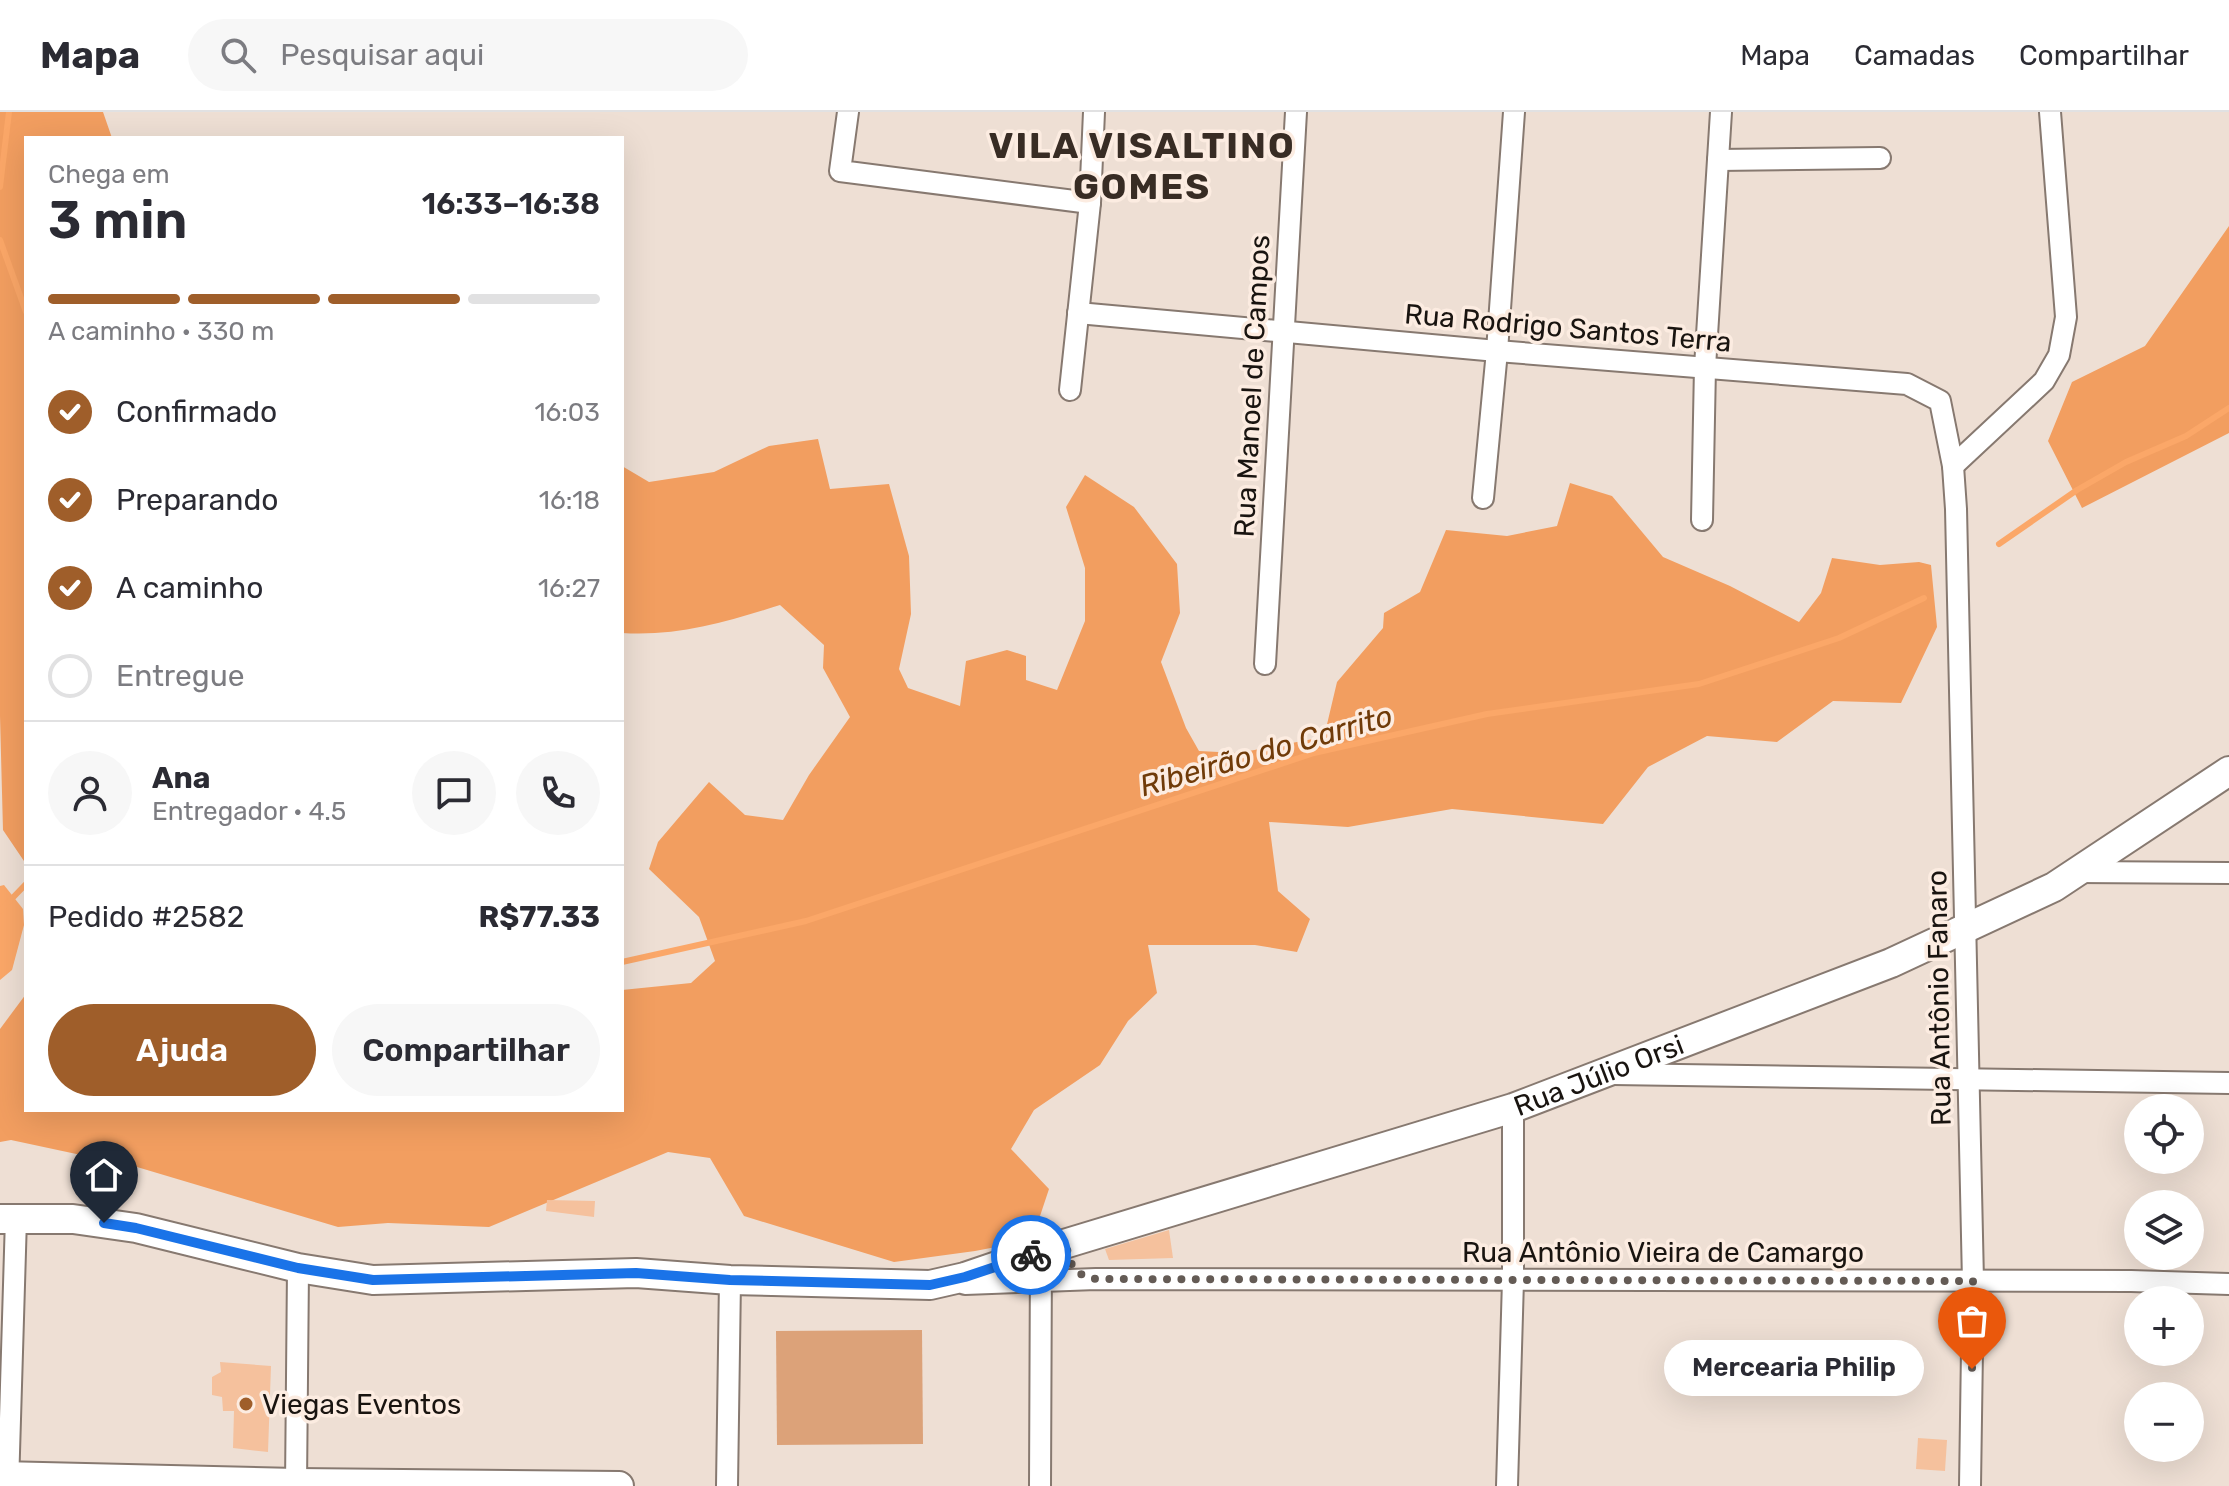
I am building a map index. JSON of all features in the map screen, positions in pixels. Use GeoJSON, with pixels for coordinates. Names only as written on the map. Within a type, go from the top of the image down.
{"type":"FeatureCollection","features":[{"type":"Feature","properties":{"kind":"main road","name":"Rua Júlio Orsi"},"geometry":{"type":"LineString","coordinates":[[8,1218],[73,1219],[136,1228],[298,1268],[373,1280],[636,1273],[730,1280],[930,1285],[965,1277],[1053,1247],[1513,1108],[1891,963],[2054,887],[2229,771]]}},
{"type":"Feature","properties":{"kind":"main road"},"geometry":{"type":"LineString","coordinates":[[5,1479],[619,1486]]}},
{"type":"Feature","properties":{"kind":"street"},"geometry":{"type":"LineString","coordinates":[[848,112],[840,171],[1090,203]]}},
{"type":"Feature","properties":{"kind":"street"},"geometry":{"type":"LineString","coordinates":[[1070,390],[1090,203],[1094,112]]}},
{"type":"Feature","properties":{"kind":"street","name":"Rua Manoel de Campos"},"geometry":{"type":"LineString","coordinates":[[1265,664],[1296,112]]}},
{"type":"Feature","properties":{"kind":"street"},"geometry":{"type":"LineString","coordinates":[[1483,498],[1514,112]]}},
{"type":"Feature","properties":{"kind":"street"},"geometry":{"type":"LineString","coordinates":[[1702,520],[1705,367],[1721,112]]}},
{"type":"Feature","properties":{"kind":"street"},"geometry":{"type":"LineString","coordinates":[[1953,466],[2044,381],[2059,355],[2066,317],[2050,112]]}},
{"type":"Feature","properties":{"kind":"street"},"geometry":{"type":"LineString","coordinates":[[1718,160],[1880,158]]}},
{"type":"Feature","properties":{"kind":"street","name":"Rua Rodrigo Santos Terra"},"geometry":{"type":"LineString","coordinates":[[1078,313],[1907,384],[1940,401],[1953,466],[1956,509]]}},
{"type":"Feature","properties":{"kind":"street","name":"Rua Antônio Fanaro"},"geometry":{"type":"LineString","coordinates":[[1956,509],[1973,1281],[1970,1486]]}},
{"type":"Feature","properties":{"kind":"street"},"geometry":{"type":"LineString","coordinates":[[2077,872],[2229,873]]}},
{"type":"Feature","properties":{"kind":"street"},"geometry":{"type":"LineString","coordinates":[[1598,1074],[2229,1083]]}},
{"type":"Feature","properties":{"kind":"street"},"geometry":{"type":"LineString","coordinates":[[1507,1486],[1513,1280],[1513,1108]]}},
{"type":"Feature","properties":{"kind":"street"},"geometry":{"type":"LineString","coordinates":[[5,1479],[8,1218]]}},
{"type":"Feature","properties":{"kind":"street"},"geometry":{"type":"LineString","coordinates":[[1040,1486],[1041,1281],[1053,1247],[1074,1271],[1096,1279]]}},
{"type":"Feature","properties":{"kind":"street"},"geometry":{"type":"LineString","coordinates":[[296,1484],[298,1268]]}},
{"type":"Feature","properties":{"kind":"street","name":"Rua Antônio Vieira de Camargo"},"geometry":{"type":"LineString","coordinates":[[930,1285],[1096,1279],[2229,1284]]}},
{"type":"Feature","properties":{"kind":"street"},"geometry":{"type":"LineString","coordinates":[[727,1486],[730,1280]]}},
{"type":"Feature","properties":{"kind":"shaded area"},"geometry":{"type":"Polygon","coordinates":[[[0,112],[103,112],[111,136],[24,136],[24,861],[3,830],[0,716],[0,112]]]}},
{"type":"Feature","properties":{"kind":"shaded area"},"geometry":{"type":"Polygon","coordinates":[[[2229,226],[2229,433],[2082,508],[2048,441],[2072,382],[2145,346],[2229,226]]]}},
{"type":"Feature","properties":{"kind":"shaded area"},"geometry":{"type":"Polygon","coordinates":[[[818,439],[830,489],[889,484],[909,556],[911,614],[899,669],[908,688],[960,706],[966,661],[1007,650],[1026,656],[1026,680],[1057,690],[1085,621],[1085,568],[1066,507],[1085,475],[1134,507],[1177,564],[1180,613],[1161,662],[1186,728],[1199,751],[1238,753],[1324,737],[1337,682],[1383,628],[1384,613],[1420,592],[1446,530],[1507,536],[1557,526],[1570,483],[1612,496],[1663,557],[1730,586],[1799,622],[1821,593],[1832,558],[1880,565],[1919,562],[1931,565],[1937,627],[1901,703],[1833,701],[1777,742],[1707,736],[1648,767],[1603,824],[1452,809],[1348,827],[1269,822],[1278,891],[1310,919],[1297,952],[1255,945],[1148,945],[1157,993],[1128,1021],[1100,1065],[1034,1110],[1011,1149],[1049,1189],[1032,1240],[894,1262],[744,1216],[710,1158],[668,1152],[489,1227],[388,1223],[338,1227],[137,1167],[11,1140],[0,1142],[0,1029],[24,997],[24,1112],[624,1112],[624,990],[691,983],[715,961],[699,917],[649,869],[658,842],[709,782],[745,815],[783,820],[809,775],[850,717],[823,668],[824,645],[780,605],[683,630],[624,633],[624,467],[649,482],[714,472],[769,446],[818,439]]]}},
{"type":"Feature","properties":{"kind":"shaded area"},"geometry":{"type":"Polygon","coordinates":[[[4,885],[23,909],[24,925],[12,970],[0,980],[0,886],[4,885]]]}},
{"type":"Feature","properties":{"kind":"shaded area"},"geometry":{"type":"Polygon","coordinates":[[[922,1330],[923,1444],[777,1445],[776,1331],[922,1330]]]}},
{"type":"Feature","properties":{"kind":"building"},"geometry":{"type":"Polygon","coordinates":[[[547,1200],[595,1201],[594,1217],[546,1211],[547,1200]]]}},
{"type":"Feature","properties":{"kind":"building"},"geometry":{"type":"Polygon","coordinates":[[[1169,1230],[1173,1258],[1109,1260],[1105,1249],[1169,1230]]]}},
{"type":"Feature","properties":{"kind":"building","name":"Viegas Eventos"},"geometry":{"type":"Polygon","coordinates":[[[220,1362],[271,1366],[268,1452],[233,1448],[234,1411],[223,1411],[222,1397],[212,1395],[212,1377],[221,1372],[220,1362]]]}},
{"type":"Feature","properties":{"kind":"building"},"geometry":{"type":"Polygon","coordinates":[[[1918,1438],[1947,1440],[1945,1471],[1916,1469],[1918,1438]]]}},
{"type":"Feature","properties":{"kind":"waterway"},"geometry":{"type":"LineString","coordinates":[[0,187],[9,112]]}},
{"type":"Feature","properties":{"kind":"waterway"},"geometry":{"type":"LineString","coordinates":[[0,240],[24,306]]}},
{"type":"Feature","properties":{"kind":"waterway","name":"Ribeirão do Carrito"},"geometry":{"type":"LineString","coordinates":[[1999,544],[2077,490],[2126,462],[2186,436],[2229,408]]}},
{"type":"Feature","properties":{"kind":"waterway","name":"Ribeirão do Carrito"},"geometry":{"type":"LineString","coordinates":[[624,962],[806,921],[1314,753],[1487,714],[1699,684],[1839,638],[1924,598]]}},
{"type":"Feature","properties":{"kind":"waterway"},"geometry":{"type":"LineString","coordinates":[[0,911],[24,886]]}},
{"type":"Feature","properties":{"kind":"way so far"},"geometry":{"type":"LineString","coordinates":[[1031,1255],[1066,1244],[1074,1271],[1096,1279],[1973,1281],[1972,1369]]}},
{"type":"Feature","properties":{"kind":"place","name":"Mercearia Philip"},"geometry":{"type":"Point","coordinates":[1972,1369]}},
{"type":"Feature","properties":{"kind":"place","name":"Viegas Eventos"},"geometry":{"type":"Point","coordinates":[246,1404]}},
{"type":"Feature","properties":{"kind":"district","name":"VILA VISALTINO GOMES"},"geometry":{"type":"Point","coordinates":[1142,166]}},
{"type":"Feature","properties":{"kind":"route"},"geometry":{"type":"LineString","coordinates":[[104,1223],[298,1268],[373,1280],[636,1273],[730,1280],[930,1285],[1031,1255]]}}]}
